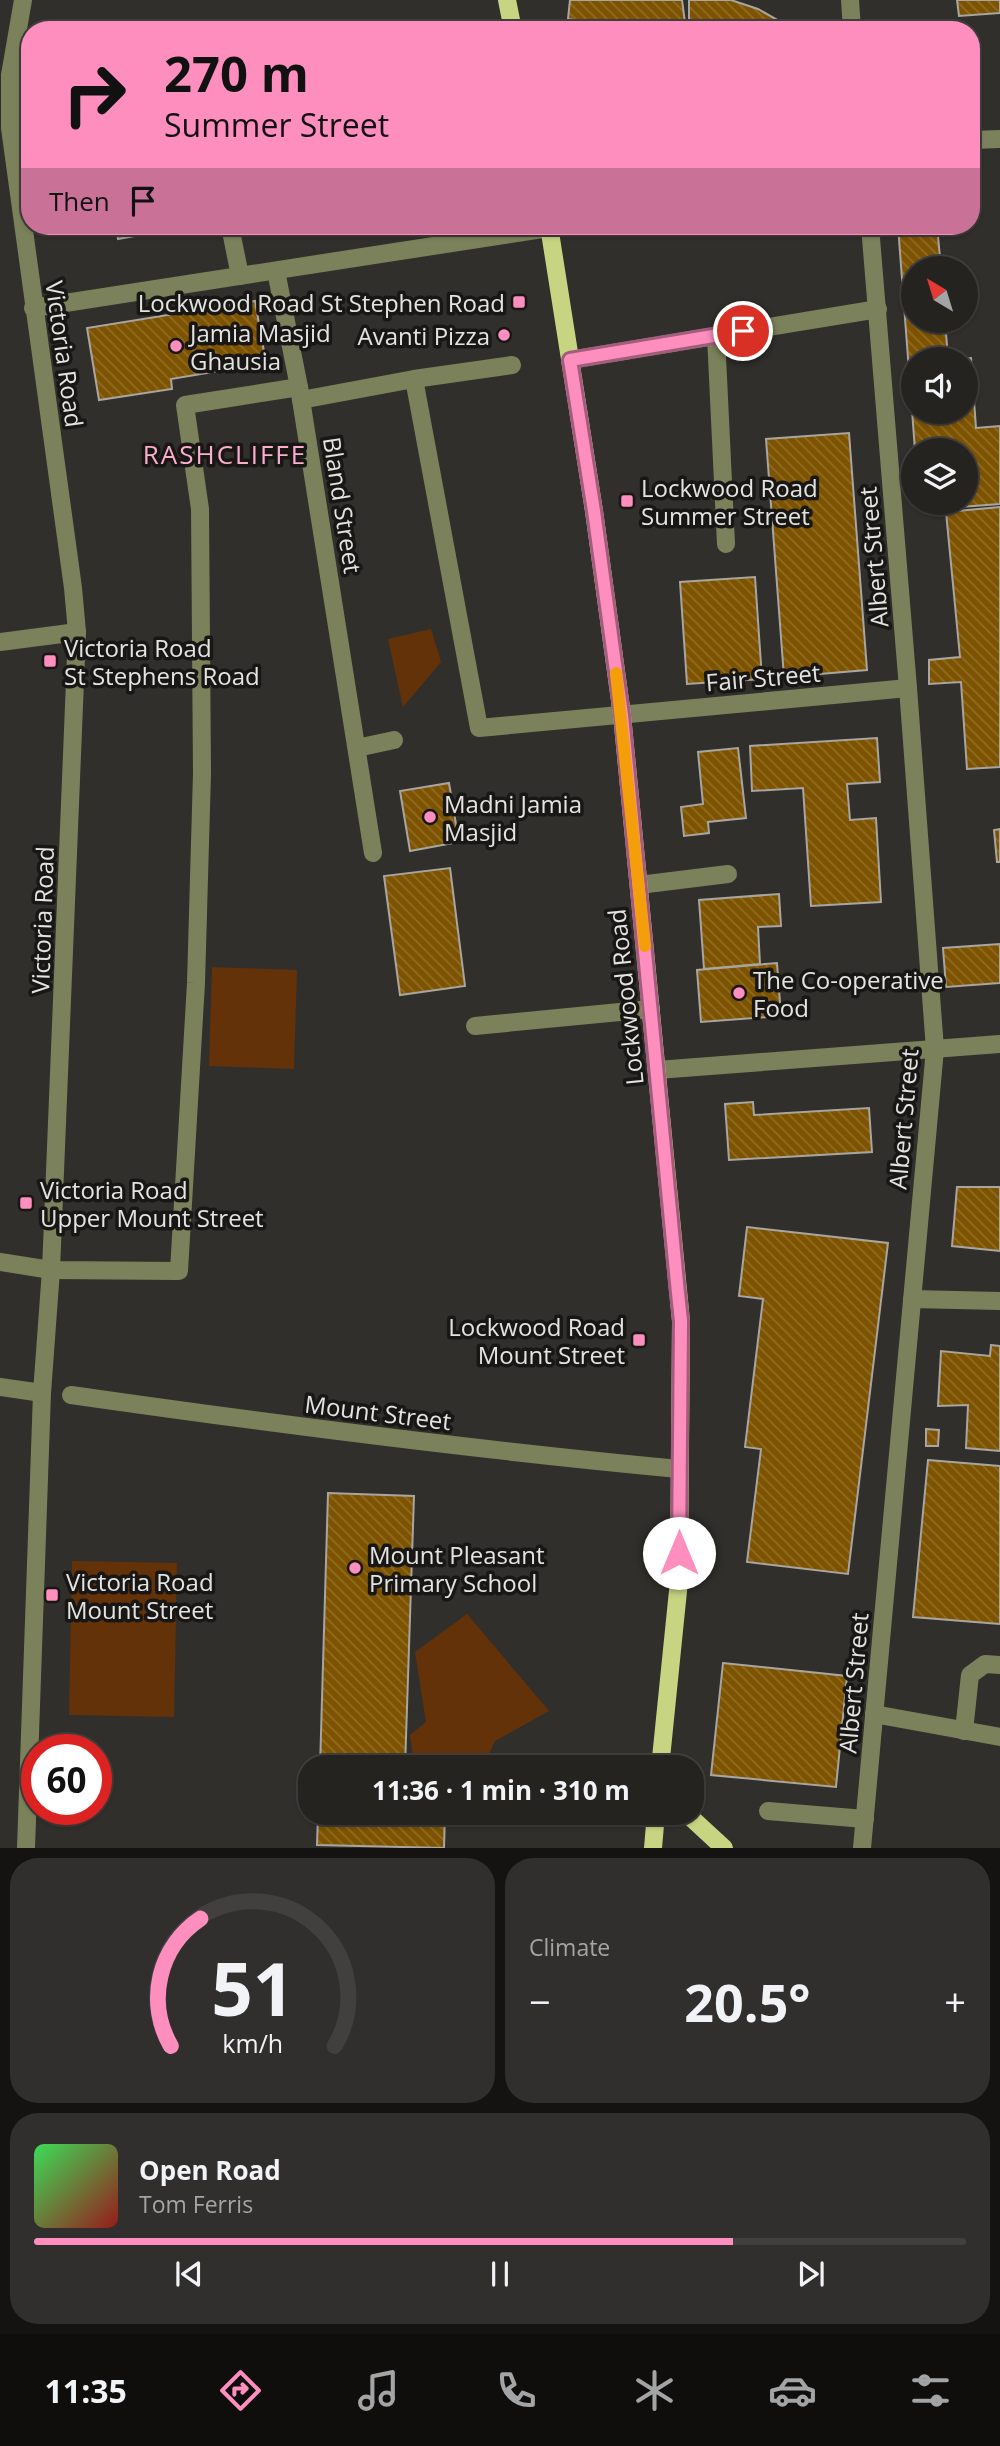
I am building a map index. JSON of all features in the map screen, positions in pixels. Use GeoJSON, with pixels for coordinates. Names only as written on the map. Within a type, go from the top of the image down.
{"type":"FeatureCollection","features":[{"type":"Feature","properties":{"kind":"main road"},"geometry":{"type":"LineString","coordinates":[[507,0],[511,21]]}},
{"type":"Feature","properties":{"kind":"main road","name":"Lockwood Road"},"geometry":{"type":"LineString","coordinates":[[550,235],[594,511],[622,715],[681,1321],[679,1581],[661,1755]]}},
{"type":"Feature","properties":{"kind":"main road"},"geometry":{"type":"LineString","coordinates":[[653,1847],[655,1825]]}},
{"type":"Feature","properties":{"kind":"main road"},"geometry":{"type":"LineString","coordinates":[[699,1825],[724,1847]]}},
{"type":"Feature","properties":{"kind":"street","name":"Victoria Road"},"geometry":{"type":"LineString","coordinates":[[21,214],[10,128],[10,75],[23,0]]}},
{"type":"Feature","properties":{"kind":"street"},"geometry":{"type":"LineString","coordinates":[[850,0],[851,21]]}},
{"type":"Feature","properties":{"kind":"street"},"geometry":{"type":"LineString","coordinates":[[980,140],[1000,139]]}},
{"type":"Feature","properties":{"kind":"street","name":"Victoria Road"},"geometry":{"type":"LineString","coordinates":[[24,235],[77,632],[51,1270],[42,1393],[26,1847]]}},
{"type":"Feature","properties":{"kind":"street"},"geometry":{"type":"LineString","coordinates":[[232,235],[240,276]]}},
{"type":"Feature","properties":{"kind":"street"},"geometry":{"type":"LineString","coordinates":[[33,308],[499,235]]}},
{"type":"Feature","properties":{"kind":"street","name":"Albert Street"},"geometry":{"type":"LineString","coordinates":[[862,1847],[935,1049],[871,235]]}},
{"type":"Feature","properties":{"kind":"street","name":"Bland Street"},"geometry":{"type":"LineString","coordinates":[[276,271],[300,394],[373,853]]}},
{"type":"Feature","properties":{"kind":"street"},"geometry":{"type":"LineString","coordinates":[[570,360],[877,309]]}},
{"type":"Feature","properties":{"kind":"street"},"geometry":{"type":"LineString","coordinates":[[716,336],[726,544]]}},
{"type":"Feature","properties":{"kind":"street"},"geometry":{"type":"LineString","coordinates":[[0,1262],[51,1270],[179,1271],[196,983],[202,773],[200,509],[185,405],[300,394],[512,365]]}},
{"type":"Feature","properties":{"kind":"street","name":"Fair Street"},"geometry":{"type":"LineString","coordinates":[[414,379],[479,728],[908,688]]}},
{"type":"Feature","properties":{"kind":"street"},"geometry":{"type":"LineString","coordinates":[[0,642],[77,632]]}},
{"type":"Feature","properties":{"kind":"street"},"geometry":{"type":"LineString","coordinates":[[357,748],[394,740]]}},
{"type":"Feature","properties":{"kind":"street"},"geometry":{"type":"LineString","coordinates":[[639,885],[728,874]]}},
{"type":"Feature","properties":{"kind":"street"},"geometry":{"type":"LineString","coordinates":[[475,1026],[651,1009]]}},
{"type":"Feature","properties":{"kind":"street"},"geometry":{"type":"LineString","coordinates":[[657,1070],[1000,1044]]}},
{"type":"Feature","properties":{"kind":"street"},"geometry":{"type":"LineString","coordinates":[[912,1299],[1000,1301]]}},
{"type":"Feature","properties":{"kind":"street"},"geometry":{"type":"LineString","coordinates":[[0,1387],[42,1393]]}},
{"type":"Feature","properties":{"kind":"street","name":"Mount Street"},"geometry":{"type":"LineString","coordinates":[[71,1395],[509,1453],[679,1469]]}},
{"type":"Feature","properties":{"kind":"street"},"geometry":{"type":"LineString","coordinates":[[964,1731],[970,1675],[985,1664],[1000,1665]]}},
{"type":"Feature","properties":{"kind":"street"},"geometry":{"type":"LineString","coordinates":[[874,1714],[1000,1737]]}},
{"type":"Feature","properties":{"kind":"street"},"geometry":{"type":"LineString","coordinates":[[768,1811],[865,1819]]}},
{"type":"Feature","properties":{"kind":"shaded area"},"geometry":{"type":"Polygon","coordinates":[[[431,629],[441,662],[403,707],[388,639],[431,629]]]}},
{"type":"Feature","properties":{"kind":"shaded area"},"geometry":{"type":"Polygon","coordinates":[[[212,967],[297,970],[294,1069],[209,1066],[212,967]]]}},
{"type":"Feature","properties":{"kind":"shaded area"},"geometry":{"type":"Polygon","coordinates":[[[72,1561],[177,1563],[174,1717],[69,1715],[72,1561]]]}},
{"type":"Feature","properties":{"kind":"shaded area"},"geometry":{"type":"Polygon","coordinates":[[[467,1614],[549,1711],[495,1741],[488,1755],[413,1755],[410,1735],[426,1722],[415,1652],[467,1614]]]}},
{"type":"Feature","properties":{"kind":"building"},"geometry":{"type":"Polygon","coordinates":[[[570,0],[682,0],[685,21],[580,21],[568,19],[570,0]]]}},
{"type":"Feature","properties":{"kind":"building"},"geometry":{"type":"Polygon","coordinates":[[[689,0],[731,0],[758,9],[779,21],[689,21],[689,0]]]}},
{"type":"Feature","properties":{"kind":"building"},"geometry":{"type":"Polygon","coordinates":[[[957,0],[1000,0],[1000,13],[959,16],[957,0]]]}},
{"type":"Feature","properties":{"kind":"building"},"geometry":{"type":"Polygon","coordinates":[[[117,235],[140,235],[118,239],[117,235]]]}},
{"type":"Feature","properties":{"kind":"building"},"geometry":{"type":"Polygon","coordinates":[[[899,235],[938,235],[940,256],[901,256],[901,266],[899,235]]]}},
{"type":"Feature","properties":{"kind":"building","name":"Jamia Masjid Ghausia"},"geometry":{"type":"Polygon","coordinates":[[[255,301],[266,363],[171,379],[172,389],[99,400],[87,328],[255,301]]]}},
{"type":"Feature","properties":{"kind":"building"},"geometry":{"type":"Polygon","coordinates":[[[906,333],[946,333],[947,347],[907,347],[906,333]]]}},
{"type":"Feature","properties":{"kind":"building"},"geometry":{"type":"Polygon","coordinates":[[[913,424],[976,424],[976,428],[1000,426],[1000,504],[978,506],[978,438],[914,438],[913,424]]]}},
{"type":"Feature","properties":{"kind":"building"},"geometry":{"type":"Polygon","coordinates":[[[849,433],[867,670],[784,677],[766,439],[849,433]]]}},
{"type":"Feature","properties":{"kind":"building"},"geometry":{"type":"Polygon","coordinates":[[[1000,507],[1000,767],[967,769],[961,682],[929,684],[929,660],[960,657],[946,515],[978,515],[978,509],[1000,507]]]}},
{"type":"Feature","properties":{"kind":"building"},"geometry":{"type":"Polygon","coordinates":[[[755,577],[762,679],[687,684],[680,582],[755,577]]]}},
{"type":"Feature","properties":{"kind":"building"},"geometry":{"type":"Polygon","coordinates":[[[877,738],[880,782],[847,784],[850,820],[876,818],[881,902],[811,906],[803,788],[752,791],[750,746],[877,738]]]}},
{"type":"Feature","properties":{"kind":"building"},"geometry":{"type":"Polygon","coordinates":[[[738,748],[746,818],[708,822],[709,833],[684,836],[681,807],[703,804],[698,752],[738,748]]]}},
{"type":"Feature","properties":{"kind":"building","name":"Madni Jamia Masjid"},"geometry":{"type":"Polygon","coordinates":[[[449,783],[459,842],[410,851],[400,791],[449,783]]]}},
{"type":"Feature","properties":{"kind":"building"},"geometry":{"type":"Polygon","coordinates":[[[1000,829],[1000,862],[997,862],[994,830],[1000,829]]]}},
{"type":"Feature","properties":{"kind":"building"},"geometry":{"type":"Polygon","coordinates":[[[450,868],[465,986],[400,995],[384,876],[450,868]]]}},
{"type":"Feature","properties":{"kind":"building"},"geometry":{"type":"Polygon","coordinates":[[[779,894],[781,926],[758,927],[760,964],[704,969],[699,900],[779,894]]]}},
{"type":"Feature","properties":{"kind":"building"},"geometry":{"type":"Polygon","coordinates":[[[1000,944],[1000,983],[946,987],[943,948],[1000,944]]]}},
{"type":"Feature","properties":{"kind":"building","name":"The Co-operative Food"},"geometry":{"type":"Polygon","coordinates":[[[777,963],[781,1016],[701,1022],[697,970],[777,963]]]}},
{"type":"Feature","properties":{"kind":"building"},"geometry":{"type":"Polygon","coordinates":[[[753,1102],[754,1115],[869,1108],[872,1152],[729,1160],[725,1104],[753,1102]]]}},
{"type":"Feature","properties":{"kind":"building"},"geometry":{"type":"Polygon","coordinates":[[[957,1187],[1000,1187],[1000,1251],[952,1246],[957,1187]]]}},
{"type":"Feature","properties":{"kind":"building"},"geometry":{"type":"Polygon","coordinates":[[[747,1227],[888,1243],[848,1574],[747,1562],[761,1449],[745,1447],[763,1299],[739,1296],[747,1227]]]}},
{"type":"Feature","properties":{"kind":"building"},"geometry":{"type":"Polygon","coordinates":[[[991,1345],[1000,1346],[1000,1451],[966,1448],[968,1405],[938,1406],[941,1351],[990,1356],[991,1345]]]}},
{"type":"Feature","properties":{"kind":"building"},"geometry":{"type":"Polygon","coordinates":[[[926,1429],[939,1430],[938,1446],[926,1446],[926,1429]]]}},
{"type":"Feature","properties":{"kind":"building"},"geometry":{"type":"Polygon","coordinates":[[[928,1460],[1000,1466],[1000,1624],[913,1617],[928,1460]]]}},
{"type":"Feature","properties":{"kind":"building"},"geometry":{"type":"Polygon","coordinates":[[[328,1493],[414,1496],[405,1755],[320,1755],[328,1493]]]}},
{"type":"Feature","properties":{"kind":"building"},"geometry":{"type":"Polygon","coordinates":[[[723,1663],[847,1676],[836,1787],[711,1775],[723,1663]]]}},
{"type":"Feature","properties":{"kind":"building"},"geometry":{"type":"Polygon","coordinates":[[[318,1825],[445,1825],[444,1848],[317,1845],[318,1825]]]}},
{"type":"Feature","properties":{"kind":"slow traffic"},"geometry":{"type":"LineString","coordinates":[[616,673],[645,946]]}},
{"type":"Feature","properties":{"kind":"place","name":"Lockwood Road St Stephen Road"},"geometry":{"type":"Point","coordinates":[519,302]}},
{"type":"Feature","properties":{"kind":"place","name":"Avanti Pizza"},"geometry":{"type":"Point","coordinates":[504,335]}},
{"type":"Feature","properties":{"kind":"place","name":"Jamia Masjid Ghausia"},"geometry":{"type":"Point","coordinates":[176,346]}},
{"type":"Feature","properties":{"kind":"place","name":"Lockwood Road Summer Street"},"geometry":{"type":"Point","coordinates":[627,501]}},
{"type":"Feature","properties":{"kind":"place","name":"Victoria Road St Stephens Road"},"geometry":{"type":"Point","coordinates":[50,661]}},
{"type":"Feature","properties":{"kind":"place","name":"Madni Jamia Masjid"},"geometry":{"type":"Point","coordinates":[430,817]}},
{"type":"Feature","properties":{"kind":"place","name":"The Co-operative Food"},"geometry":{"type":"Point","coordinates":[739,993]}},
{"type":"Feature","properties":{"kind":"place","name":"Victoria Road Upper Mount Street"},"geometry":{"type":"Point","coordinates":[26,1203]}},
{"type":"Feature","properties":{"kind":"place","name":"Lockwood Road Mount Street"},"geometry":{"type":"Point","coordinates":[639,1340]}},
{"type":"Feature","properties":{"kind":"place","name":"Mount Pleasant Primary School"},"geometry":{"type":"Point","coordinates":[355,1568]}},
{"type":"Feature","properties":{"kind":"place","name":"Victoria Road Mount Street"},"geometry":{"type":"Point","coordinates":[52,1595]}},
{"type":"Feature","properties":{"kind":"district","name":"RASHCLIFFE"},"geometry":{"type":"Point","coordinates":[225,454]}},
{"type":"Feature","properties":{"kind":"route"},"geometry":{"type":"LineString","coordinates":[[679,1553],[681,1321],[622,715],[570,360],[743,331]]}}]}
